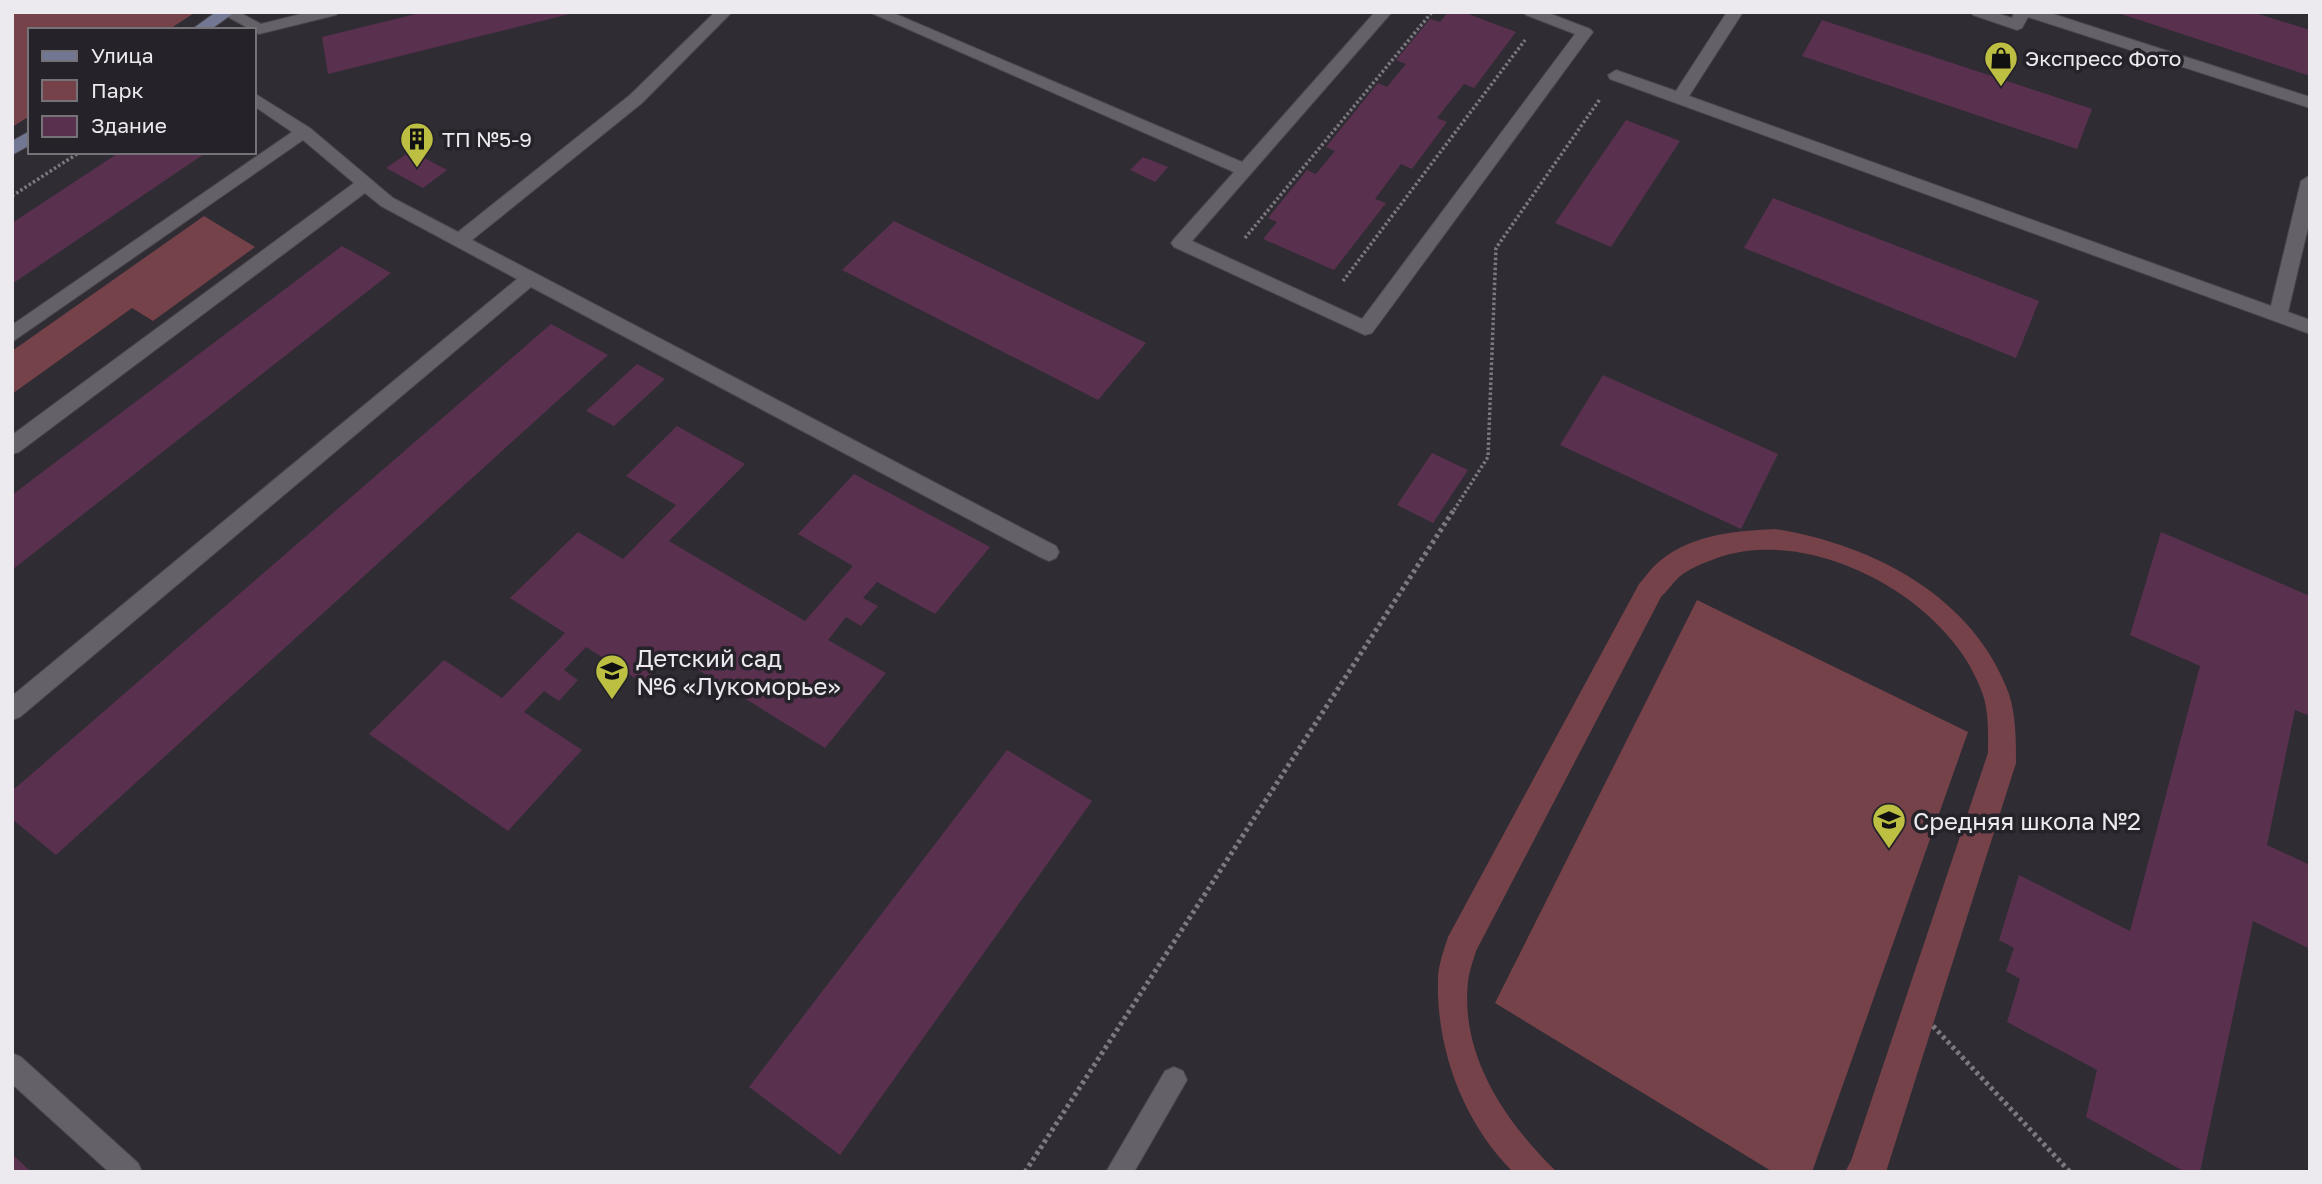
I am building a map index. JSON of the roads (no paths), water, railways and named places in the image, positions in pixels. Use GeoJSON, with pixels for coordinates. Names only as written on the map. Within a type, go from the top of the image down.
{"type":"FeatureCollection","features":[{"type":"Feature","properties":{"kind":"main road"},"geometry":{"type":"LineString","coordinates":[[202,28],[227,12]]}},
{"type":"Feature","properties":{"kind":"main road"},"geometry":{"type":"LineString","coordinates":[[12,149],[28,138]]}},
{"type":"Feature","properties":{"kind":"lane"},"geometry":{"type":"LineString","coordinates":[[227,12],[259,29],[331,12]]}},
{"type":"Feature","properties":{"kind":"lane"},"geometry":{"type":"LineString","coordinates":[[459,241],[636,99],[724,12]]}},
{"type":"Feature","properties":{"kind":"lane"},"geometry":{"type":"LineString","coordinates":[[877,12],[1245,170]]}},
{"type":"Feature","properties":{"kind":"lane"},"geometry":{"type":"LineString","coordinates":[[1384,12],[1180,243],[1365,328],[1585,32],[1531,12]]}},
{"type":"Feature","properties":{"kind":"lane"},"geometry":{"type":"LineString","coordinates":[[1680,99],[1735,12]]}},
{"type":"Feature","properties":{"kind":"lane"},"geometry":{"type":"LineString","coordinates":[[1978,12],[2017,25],[2022,12]]}},
{"type":"Feature","properties":{"kind":"lane"},"geometry":{"type":"LineString","coordinates":[[2030,12],[2310,103]]}},
{"type":"Feature","properties":{"kind":"lane"},"geometry":{"type":"LineString","coordinates":[[1616,75],[2310,327]]}},
{"type":"Feature","properties":{"kind":"lane"},"geometry":{"type":"LineString","coordinates":[[256,99],[304,132],[387,202],[1049,552]]}},
{"type":"Feature","properties":{"kind":"lane"},"geometry":{"type":"LineString","coordinates":[[12,335],[304,132]]}},
{"type":"Feature","properties":{"kind":"lane"},"geometry":{"type":"LineString","coordinates":[[2278,316],[2310,181]]}},
{"type":"Feature","properties":{"kind":"lane"},"geometry":{"type":"LineString","coordinates":[[12,446],[365,184]]}},
{"type":"Feature","properties":{"kind":"lane"},"geometry":{"type":"LineString","coordinates":[[12,710],[530,278]]}},
{"type":"Feature","properties":{"kind":"lane"},"geometry":{"type":"LineString","coordinates":[[12,1066],[129,1172]]}},
{"type":"Feature","properties":{"kind":"lane"},"geometry":{"type":"LineString","coordinates":[[1119,1172],[1174,1080]]}},
{"type":"Feature","properties":{"kind":"place","name":"Экспресс Фото"},"geometry":{"type":"Point","coordinates":[2001,88]}},
{"type":"Feature","properties":{"kind":"place","name":"ТП №5-9"},"geometry":{"type":"Point","coordinates":[417,169]}},
{"type":"Feature","properties":{"kind":"place","name":"Детский сад №6 «Лукоморье»"},"geometry":{"type":"Point","coordinates":[612,701]}},
{"type":"Feature","properties":{"kind":"place","name":"Средняя школа №2"},"geometry":{"type":"Point","coordinates":[1889,850]}}]}
